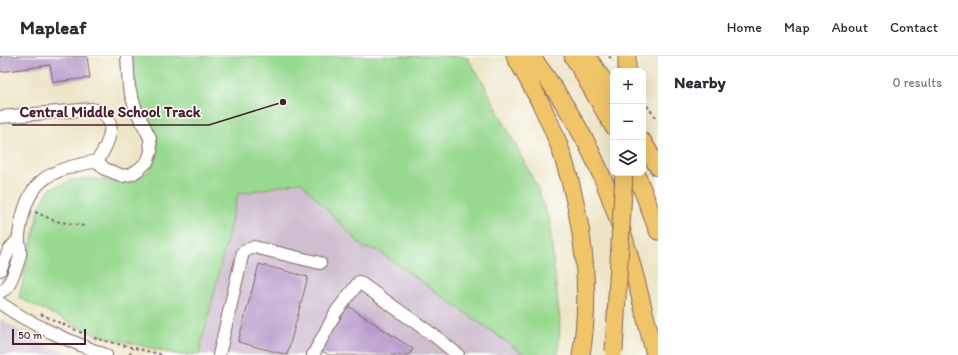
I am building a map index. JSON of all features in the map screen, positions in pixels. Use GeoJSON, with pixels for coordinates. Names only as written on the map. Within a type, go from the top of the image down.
{"type":"FeatureCollection","features":[{"type":"Feature","properties":{"kind":"highway"},"geometry":{"type":"LineString","coordinates":[[515,56],[545,111],[563,157],[578,216],[584,272],[585,309],[581,355]]}},
{"type":"Feature","properties":{"kind":"highway"},"geometry":{"type":"LineString","coordinates":[[531,56],[549,80],[583,139],[609,194],[635,278],[655,355]]}},
{"type":"Feature","properties":{"kind":"highway"},"geometry":{"type":"LineString","coordinates":[[573,56],[610,121]]}},
{"type":"Feature","properties":{"kind":"highway"},"geometry":{"type":"LineString","coordinates":[[587,56],[610,90]]}},
{"type":"Feature","properties":{"kind":"highway"},"geometry":{"type":"LineString","coordinates":[[627,56],[627,68]]}},
{"type":"Feature","properties":{"kind":"highway"},"geometry":{"type":"LineString","coordinates":[[646,147],[658,167]]}},
{"type":"Feature","properties":{"kind":"highway"},"geometry":{"type":"LineString","coordinates":[[613,353],[624,176]]}},
{"type":"Feature","properties":{"kind":"highway"},"geometry":{"type":"LineString","coordinates":[[637,176],[658,231]]}},
{"type":"Feature","properties":{"kind":"street"},"geometry":{"type":"LineString","coordinates":[[97,161],[105,169],[123,176],[132,174],[139,169],[147,162],[151,152],[150,138],[136,110],[130,88],[127,56]]}},
{"type":"Feature","properties":{"kind":"street"},"geometry":{"type":"LineString","coordinates":[[0,127],[4,117],[92,109],[101,111],[107,118],[111,129],[106,148],[97,161],[75,165],[42,180],[31,191],[22,214],[19,238],[21,253],[7,288],[0,292]]}},
{"type":"Feature","properties":{"kind":"street"},"geometry":{"type":"LineString","coordinates":[[0,270],[9,250],[19,238]]}},
{"type":"Feature","properties":{"kind":"street"},"geometry":{"type":"LineString","coordinates":[[219,355],[243,252],[254,247],[320,263]]}},
{"type":"Feature","properties":{"kind":"street"},"geometry":{"type":"LineString","coordinates":[[313,355],[336,312],[359,282],[436,336],[458,355]]}},
{"type":"Feature","properties":{"kind":"street"},"geometry":{"type":"LineString","coordinates":[[0,303],[15,314],[67,341],[106,355]]}},
{"type":"Feature","properties":{"kind":"path"},"geometry":{"type":"LineString","coordinates":[[645,104],[658,120]]}},
{"type":"Feature","properties":{"kind":"path"},"geometry":{"type":"LineString","coordinates":[[33,212],[55,221],[84,226]]}},
{"type":"Feature","properties":{"kind":"path"},"geometry":{"type":"LineString","coordinates":[[38,313],[85,334]]}},
{"type":"Feature","properties":{"kind":"path"},"geometry":{"type":"LineString","coordinates":[[92,337],[163,355]]}},
{"type":"Feature","properties":{"kind":"path"},"geometry":{"type":"LineString","coordinates":[[130,355],[132,348]]}},
{"type":"Feature","properties":{"kind":"shaded area"},"geometry":{"type":"Polygon","coordinates":[[[303,183],[364,248],[377,250],[525,355],[200,355],[238,194],[303,183]]]}},
{"type":"Feature","properties":{"kind":"shaded area"},"geometry":{"type":"Polygon","coordinates":[[[0,318],[27,336],[70,355],[0,355],[0,318]]]}},
{"type":"Feature","properties":{"kind":"green space"},"geometry":{"type":"Polygon","coordinates":[[[133,56],[466,56],[482,80],[536,185],[549,220],[560,323],[558,355],[525,355],[377,250],[364,248],[301,182],[238,194],[199,355],[180,355],[94,334],[19,298],[40,205],[50,189],[72,180],[89,178],[129,183],[149,171],[156,158],[157,141],[135,89],[133,56]]]}},
{"type":"Feature","properties":{"kind":"building"},"geometry":{"type":"Polygon","coordinates":[[[0,56],[87,56],[90,78],[53,82],[50,65],[0,72],[0,56]]]}},
{"type":"Feature","properties":{"kind":"building"},"geometry":{"type":"Polygon","coordinates":[[[259,264],[308,277],[287,355],[238,342],[259,264]]]}},
{"type":"Feature","properties":{"kind":"building"},"geometry":{"type":"Polygon","coordinates":[[[348,306],[413,349],[409,355],[329,355],[320,350],[348,306]]]}},
{"type":"Feature","properties":{"kind":"place","name":"Central Middle School Track"},"geometry":{"type":"Point","coordinates":[283,102]}}]}
